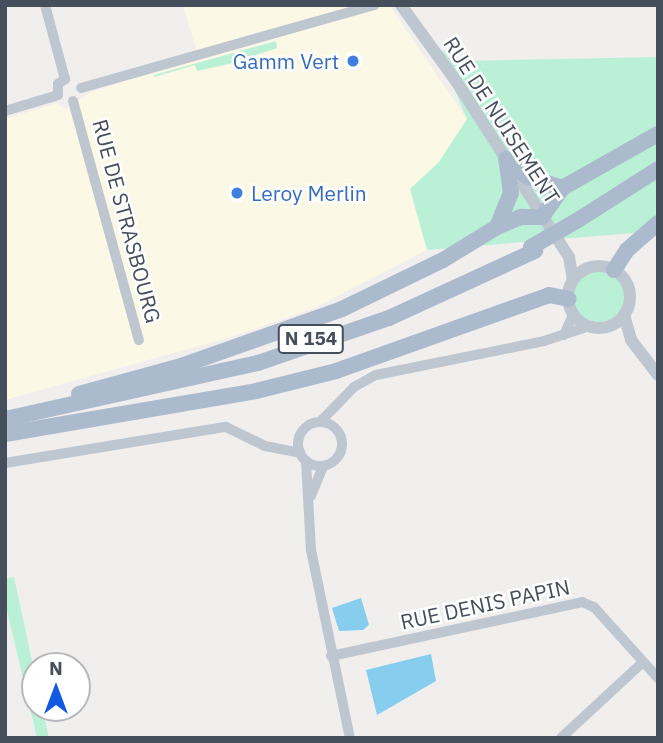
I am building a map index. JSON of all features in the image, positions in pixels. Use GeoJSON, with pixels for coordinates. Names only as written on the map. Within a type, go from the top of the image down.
{"type":"FeatureCollection","features":[{"type":"Feature","properties":{"kind":"main road"},"geometry":{"type":"LineString","coordinates":[[79,394],[279,334],[397,284],[497,227],[521,217],[542,217],[562,188],[658,134]]}},
{"type":"Feature","properties":{"kind":"main road"},"geometry":{"type":"LineString","coordinates":[[506,159],[526,176],[562,188]]}},
{"type":"Feature","properties":{"kind":"main road"},"geometry":{"type":"LineString","coordinates":[[497,227],[511,193],[506,159]]}},
{"type":"Feature","properties":{"kind":"main road","name":"N 154"},"geometry":{"type":"LineString","coordinates":[[579,222],[658,169]]}},
{"type":"Feature","properties":{"kind":"main road","name":"N 154"},"geometry":{"type":"LineString","coordinates":[[5,419],[258,363],[389,318],[533,249],[658,174]]}},
{"type":"Feature","properties":{"kind":"main road"},"geometry":{"type":"LineString","coordinates":[[614,270],[627,250],[658,223]]}},
{"type":"Feature","properties":{"kind":"main road","name":"N 154"},"geometry":{"type":"LineString","coordinates":[[5,411],[181,375],[298,344],[400,308],[533,249]]}},
{"type":"Feature","properties":{"kind":"main road"},"geometry":{"type":"LineString","coordinates":[[5,434],[269,388],[337,371],[452,334],[549,295],[571,306]]}},
{"type":"Feature","properties":{"kind":"main road"},"geometry":{"type":"LineString","coordinates":[[5,429],[262,367],[389,318]]}},
{"type":"Feature","properties":{"kind":"street"},"geometry":{"type":"LineString","coordinates":[[45,5],[65,79]]}},
{"type":"Feature","properties":{"kind":"street"},"geometry":{"type":"LineString","coordinates":[[73,101],[81,88],[374,5]]}},
{"type":"Feature","properties":{"kind":"street","name":"RUE DE NUISEMENT"},"geometry":{"type":"LineString","coordinates":[[401,5],[569,257],[573,280]]}},
{"type":"Feature","properties":{"kind":"street"},"geometry":{"type":"LineString","coordinates":[[5,111],[58,95],[58,84],[65,79],[74,79],[81,88]]}},
{"type":"Feature","properties":{"kind":"street","name":"RUE DE STRASBOURG"},"geometry":{"type":"LineString","coordinates":[[58,95],[73,101],[139,340]]}},
{"type":"Feature","properties":{"kind":"street"},"geometry":{"type":"LineString","coordinates":[[569,257],[593,267],[614,270],[630,295],[624,315],[631,340],[658,375]]}},
{"type":"Feature","properties":{"kind":"street"},"geometry":{"type":"LineString","coordinates":[[564,335],[571,306],[573,280],[593,267]]}},
{"type":"Feature","properties":{"kind":"street"},"geometry":{"type":"LineString","coordinates":[[571,306],[590,326]]}},
{"type":"Feature","properties":{"kind":"street"},"geometry":{"type":"LineString","coordinates":[[606,327],[624,315]]}},
{"type":"Feature","properties":{"kind":"street"},"geometry":{"type":"LineString","coordinates":[[281,448],[298,440],[304,430],[320,422],[342,398],[376,375],[411,365],[564,335],[590,326],[606,327],[631,340]]}},
{"type":"Feature","properties":{"kind":"street"},"geometry":{"type":"LineString","coordinates":[[308,503],[323,466],[341,450],[335,428],[342,398]]}},
{"type":"Feature","properties":{"kind":"street"},"geometry":{"type":"LineString","coordinates":[[320,422],[335,428]]}},
{"type":"Feature","properties":{"kind":"street"},"geometry":{"type":"LineString","coordinates":[[5,463],[226,427],[265,446],[281,448],[323,466]]}},
{"type":"Feature","properties":{"kind":"street"},"geometry":{"type":"LineString","coordinates":[[298,440],[303,457],[311,551],[350,738]]}},
{"type":"Feature","properties":{"kind":"street","name":"RUE DENIS PAPIN"},"geometry":{"type":"LineString","coordinates":[[331,656],[582,602],[594,607],[658,678]]}},
{"type":"Feature","properties":{"kind":"street"},"geometry":{"type":"LineString","coordinates":[[561,738],[643,662]]}},
{"type":"Feature","properties":{"kind":"shaded area"},"geometry":{"type":"Polygon","coordinates":[[[183,5],[389,5],[467,119],[439,162],[410,189],[427,250],[312,309],[231,337],[5,400],[5,119],[57,103],[65,109],[93,91],[199,59],[183,5]]]}},
{"type":"Feature","properties":{"kind":"green space"},"geometry":{"type":"Polygon","coordinates":[[[276,41],[277,48],[229,64],[197,71],[195,65],[154,77],[154,75],[276,41]]]}},
{"type":"Feature","properties":{"kind":"green space"},"geometry":{"type":"Polygon","coordinates":[[[437,48],[463,61],[658,57],[658,227],[646,232],[427,250],[410,189],[439,162],[467,119],[437,48]]]}},
{"type":"Feature","properties":{"kind":"green space"},"geometry":{"type":"Polygon","coordinates":[[[599,270],[618,277],[625,296],[618,315],[599,322],[580,315],[573,296],[580,277],[599,270]]]}},
{"type":"Feature","properties":{"kind":"green space"},"geometry":{"type":"Polygon","coordinates":[[[14,577],[30,652],[21,652],[21,670],[5,602],[5,579],[14,577]]]}},
{"type":"Feature","properties":{"kind":"green space"},"geometry":{"type":"Polygon","coordinates":[[[33,722],[45,722],[49,738],[37,738],[33,722]]]}},
{"type":"Feature","properties":{"kind":"water"},"geometry":{"type":"Polygon","coordinates":[[[361,598],[369,625],[363,630],[339,631],[332,608],[361,598]]]}},
{"type":"Feature","properties":{"kind":"water"},"geometry":{"type":"Polygon","coordinates":[[[431,654],[436,681],[377,715],[366,670],[431,654]]]}},
{"type":"Feature","properties":{"kind":"place","name":"Gamm Vert"},"geometry":{"type":"Point","coordinates":[353,61]}},
{"type":"Feature","properties":{"kind":"place","name":"Leroy Merlin"},"geometry":{"type":"Point","coordinates":[237,193]}}]}
